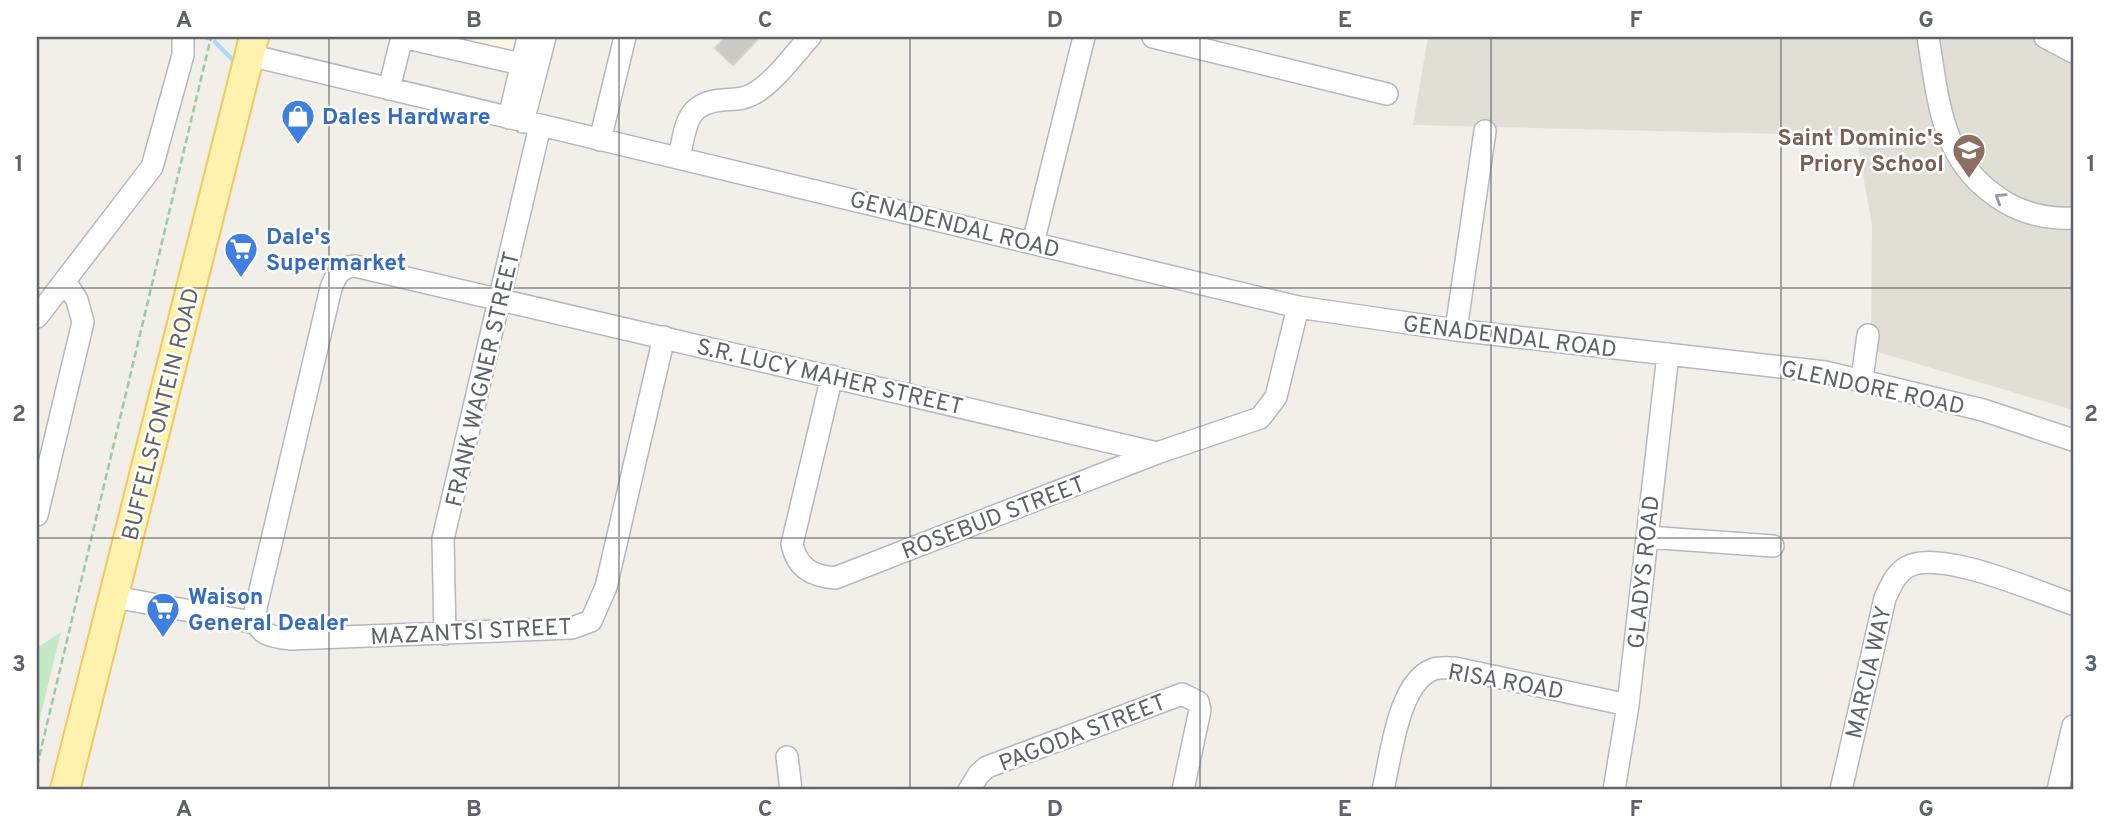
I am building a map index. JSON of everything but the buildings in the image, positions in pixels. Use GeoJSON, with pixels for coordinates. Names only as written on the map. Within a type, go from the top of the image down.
{"type":"FeatureCollection","features":[{"type":"Feature","properties":{"kind":"main road","name":"BUFFELSFONTEIN ROAD"},"geometry":{"type":"LineString","coordinates":[[65,790],[252,46]]}},
{"type":"Feature","properties":{"kind":"street"},"geometry":{"type":"LineString","coordinates":[[37,317],[152,167],[183,55],[183,37]]}},
{"type":"Feature","properties":{"kind":"street"},"geometry":{"type":"LineString","coordinates":[[389,89],[402,37],[522,64]]}},
{"type":"Feature","properties":{"kind":"street"},"geometry":{"type":"LineString","coordinates":[[524,122],[522,64],[528,37]]}},
{"type":"Feature","properties":{"kind":"street"},"geometry":{"type":"LineString","coordinates":[[524,122],[545,37]]}},
{"type":"Feature","properties":{"kind":"street"},"geometry":{"type":"LineString","coordinates":[[600,140],[625,37]]}},
{"type":"Feature","properties":{"kind":"street"},"geometry":{"type":"LineString","coordinates":[[679,158],[687,123],[698,105],[755,93],[810,37]]}},
{"type":"Feature","properties":{"kind":"street"},"geometry":{"type":"LineString","coordinates":[[1033,243],[1084,37]]}},
{"type":"Feature","properties":{"kind":"street"},"geometry":{"type":"LineString","coordinates":[[1153,37],[1387,94]]}},
{"type":"Feature","properties":{"kind":"street"},"geometry":{"type":"LineString","coordinates":[[1928,37],[1939,109],[1958,160],[1992,194],[2013,206],[2070,221]]}},
{"type":"Feature","properties":{"kind":"street"},"geometry":{"type":"LineString","coordinates":[[2045,37],[2073,52]]}},
{"type":"Feature","properties":{"kind":"street","name":"GENADENDAL ROAD"},"geometry":{"type":"LineString","coordinates":[[252,46],[389,89],[1298,307],[1456,330],[1668,354]]}},
{"type":"Feature","properties":{"kind":"street","name":"FRANK WAGNER STREET"},"geometry":{"type":"LineString","coordinates":[[445,634],[443,539],[502,300],[524,122]]}},
{"type":"Feature","properties":{"kind":"street"},"geometry":{"type":"LineString","coordinates":[[1456,330],[1485,131]]}},
{"type":"Feature","properties":{"kind":"street"},"geometry":{"type":"LineString","coordinates":[[256,622],[265,571],[335,277],[346,266],[355,265],[502,300]]}},
{"type":"Feature","properties":{"kind":"street"},"geometry":{"type":"LineString","coordinates":[[37,515],[83,322],[77,300],[65,281]]}},
{"type":"Feature","properties":{"kind":"street","name":"S.R. LUCY MAHER STREET"},"geometry":{"type":"LineString","coordinates":[[502,300],[1157,453]]}},
{"type":"Feature","properties":{"kind":"street","name":"ROSEBUD STREET"},"geometry":{"type":"LineString","coordinates":[[832,376],[793,532],[795,556],[802,567],[824,577],[835,578],[1157,453],[1242,427],[1270,408],[1276,397],[1298,307]]}},
{"type":"Feature","properties":{"kind":"street"},"geometry":{"type":"LineString","coordinates":[[1862,379],[1868,335]]}},
{"type":"Feature","properties":{"kind":"street","name":"MAZANTSI STREET"},"geometry":{"type":"LineString","coordinates":[[114,597],[256,622],[266,635],[291,639],[572,628],[591,621],[597,613],[606,587],[664,337]]}},
{"type":"Feature","properties":{"kind":"street","name":"GLENDORE ROAD"},"geometry":{"type":"LineString","coordinates":[[1668,354],[1788,366],[1862,379],[1983,410],[2073,440]]}},
{"type":"Feature","properties":{"kind":"street","name":"GLADYS ROAD"},"geometry":{"type":"LineString","coordinates":[[1614,790],[1628,705],[1668,354]]}},
{"type":"Feature","properties":{"kind":"street"},"geometry":{"type":"LineString","coordinates":[[1647,537],[1773,546]]}},
{"type":"Feature","properties":{"kind":"street","name":"MARCIA WAY"},"geometry":{"type":"LineString","coordinates":[[1841,790],[1885,598],[1894,579],[1906,567],[1923,561],[1947,561],[2073,604]]}},
{"type":"Feature","properties":{"kind":"street","name":"RISA ROAD"},"geometry":{"type":"LineString","coordinates":[[1383,790],[1408,691],[1421,676],[1435,669],[1455,668],[1628,705]]}},
{"type":"Feature","properties":{"kind":"street","name":"PAGODA STREET"},"geometry":{"type":"LineString","coordinates":[[969,790],[987,767],[1182,694],[1198,702],[1200,710],[1183,790]]}},
{"type":"Feature","properties":{"kind":"street"},"geometry":{"type":"LineString","coordinates":[[2058,790],[2073,726]]}},
{"type":"Feature","properties":{"kind":"street"},"geometry":{"type":"LineString","coordinates":[[787,757],[791,790]]}},
{"type":"Feature","properties":{"kind":"path"},"geometry":{"type":"LineString","coordinates":[[37,766],[211,37]]}},
{"type":"Feature","properties":{"kind":"shaded area"},"geometry":{"type":"Polygon","coordinates":[[[373,37],[525,37],[516,70],[373,37]]]}},
{"type":"Feature","properties":{"kind":"shaded area","name":"Saint Dominic's Priory School"},"geometry":{"type":"Polygon","coordinates":[[[1428,37],[2073,37],[2073,410],[1871,350],[1872,225],[1856,136],[1413,125],[1428,37]]]}},
{"type":"Feature","properties":{"kind":"green space"},"geometry":{"type":"Polygon","coordinates":[[[61,632],[37,730],[37,648],[61,632]]]}},
{"type":"Feature","properties":{"kind":"waterway"},"geometry":{"type":"LineString","coordinates":[[215,42],[234,61]]}},
{"type":"Feature","properties":{"kind":"place","name":"Dales Hardware"},"geometry":{"type":"Point","coordinates":[298,146]}},
{"type":"Feature","properties":{"kind":"place","name":"Saint Dominic's Priory School"},"geometry":{"type":"Point","coordinates":[1969,180]}},
{"type":"Feature","properties":{"kind":"place","name":"Dale's Supermarket"},"geometry":{"type":"Point","coordinates":[241,279]}},
{"type":"Feature","properties":{"kind":"place","name":"Waison General Dealer"},"geometry":{"type":"Point","coordinates":[163,639]}}]}
